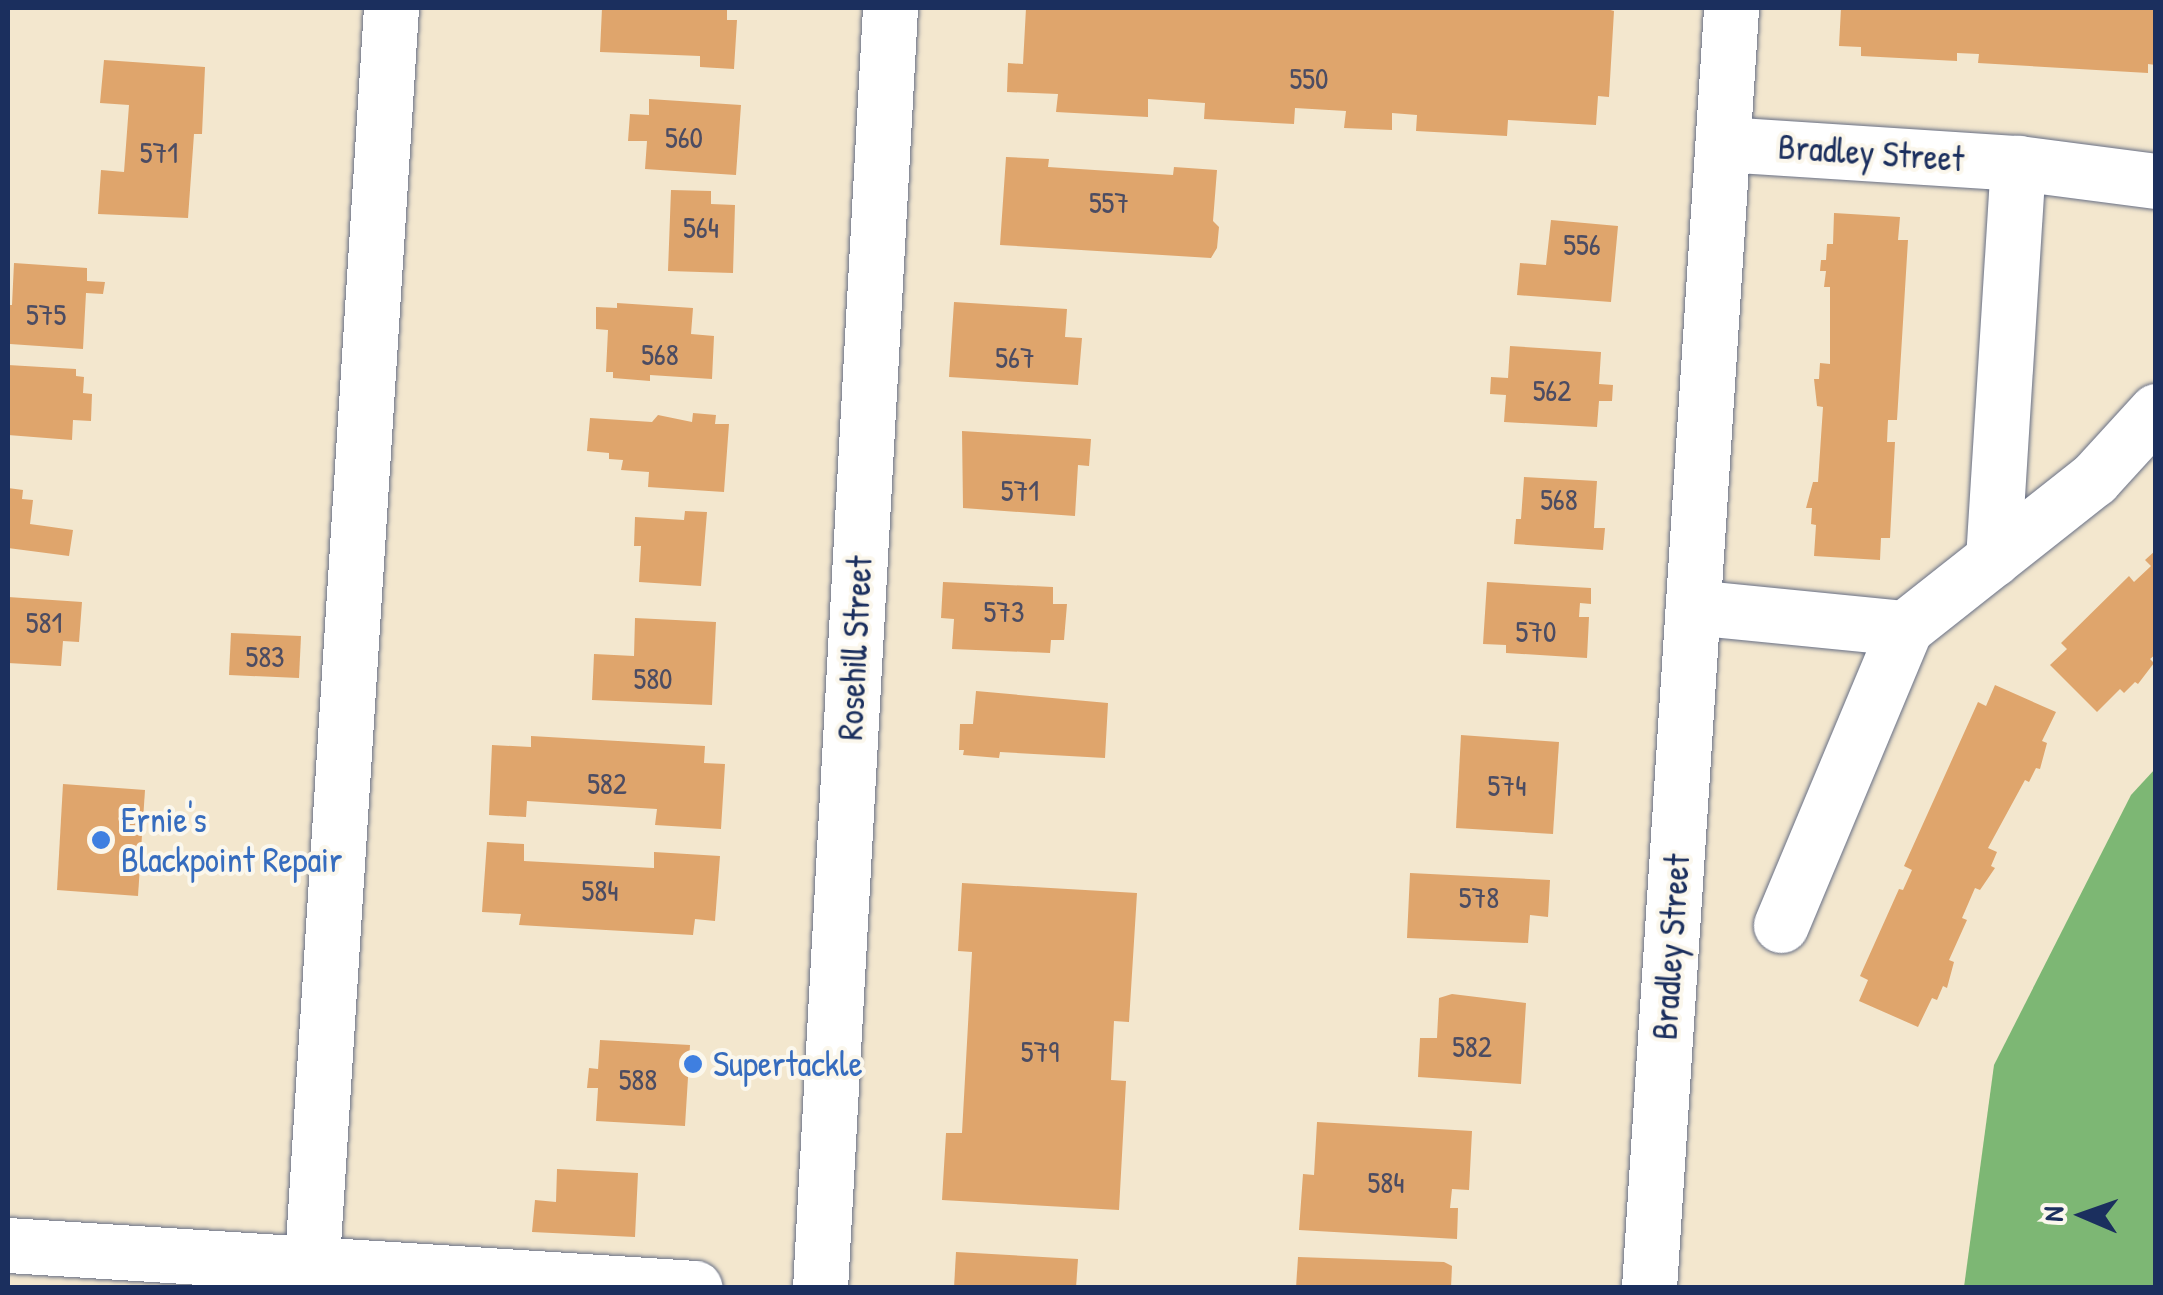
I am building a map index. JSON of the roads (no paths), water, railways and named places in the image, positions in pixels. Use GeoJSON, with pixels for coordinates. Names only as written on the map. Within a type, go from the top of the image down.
{"type":"FeatureCollection","features":[{"type":"Feature","properties":{"kind":"street"},"geometry":{"type":"LineString","coordinates":[[312,1260],[390,8]]}},
{"type":"Feature","properties":{"kind":"street","name":"Rosehill Street"},"geometry":{"type":"LineString","coordinates":[[820,1288],[890,8]]}},
{"type":"Feature","properties":{"kind":"street","name":"Bradley Street"},"geometry":{"type":"LineString","coordinates":[[1649,1288],[1732,8]]}},
{"type":"Feature","properties":{"kind":"street","name":"Bradley Street"},"geometry":{"type":"LineString","coordinates":[[1724,144],[2018,163],[2156,180]]}},
{"type":"Feature","properties":{"kind":"street"},"geometry":{"type":"LineString","coordinates":[[1993,559],[2018,163]]}},
{"type":"Feature","properties":{"kind":"street"},"geometry":{"type":"LineString","coordinates":[[1781,925],[1905,628],[2094,479],[2156,411]]}},
{"type":"Feature","properties":{"kind":"street"},"geometry":{"type":"LineString","coordinates":[[1694,606],[1905,628]]}},
{"type":"Feature","properties":{"kind":"street"},"geometry":{"type":"LineString","coordinates":[[8,1245],[312,1260],[695,1288]]}},
{"type":"Feature","properties":{"kind":"place","name":"Ernie's Blackpoint Repair"},"geometry":{"type":"Point","coordinates":[101,840]}},
{"type":"Feature","properties":{"kind":"place","name":"Supertackle"},"geometry":{"type":"Point","coordinates":[693,1064]}}]}
